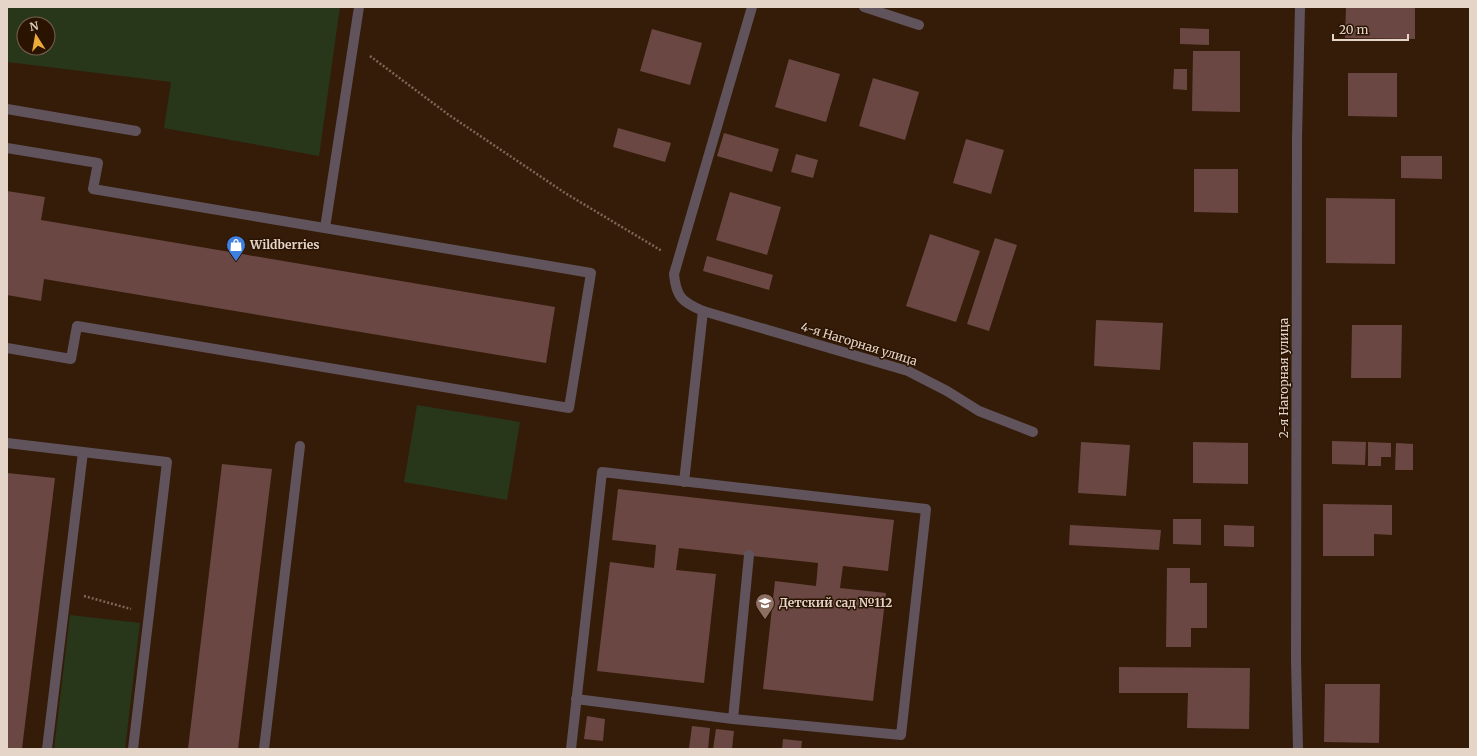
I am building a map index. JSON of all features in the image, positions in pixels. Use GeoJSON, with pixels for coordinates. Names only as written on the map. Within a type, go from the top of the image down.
{"type":"FeatureCollection","features":[{"type":"Feature","properties":{"kind":"street"},"geometry":{"type":"LineString","coordinates":[[325,228],[359,7]]}},
{"type":"Feature","properties":{"kind":"street"},"geometry":{"type":"LineString","coordinates":[[678,261],[752,7]]}},
{"type":"Feature","properties":{"kind":"street"},"geometry":{"type":"LineString","coordinates":[[864,7],[919,25]]}},
{"type":"Feature","properties":{"kind":"street","name":"2-я Нагорная улица"},"geometry":{"type":"LineString","coordinates":[[1298,749],[1296,652],[1297,138],[1300,7]]}},
{"type":"Feature","properties":{"kind":"street"},"geometry":{"type":"LineString","coordinates":[[7,109],[136,131]]}},
{"type":"Feature","properties":{"kind":"street"},"geometry":{"type":"LineString","coordinates":[[7,148],[98,163],[93,189],[591,273],[568,408],[77,326],[71,359],[7,348]]}},
{"type":"Feature","properties":{"kind":"street","name":"4-я Нагорная улица"},"geometry":{"type":"LineString","coordinates":[[678,261],[674,274],[676,290],[688,304],[703,310],[908,371],[947,391],[979,411],[1033,432]]}},
{"type":"Feature","properties":{"kind":"street"},"geometry":{"type":"LineString","coordinates":[[684,482],[703,310]]}},
{"type":"Feature","properties":{"kind":"street"},"geometry":{"type":"LineString","coordinates":[[7,443],[167,462],[133,749]]}},
{"type":"Feature","properties":{"kind":"street"},"geometry":{"type":"LineString","coordinates":[[264,749],[300,446]]}},
{"type":"Feature","properties":{"kind":"street"},"geometry":{"type":"LineString","coordinates":[[47,749],[83,452]]}},
{"type":"Feature","properties":{"kind":"street"},"geometry":{"type":"LineString","coordinates":[[571,749],[576,699],[602,472],[926,509],[901,735],[733,719],[576,699]]}},
{"type":"Feature","properties":{"kind":"street"},"geometry":{"type":"LineString","coordinates":[[733,719],[749,556]]}},
{"type":"Feature","properties":{"kind":"path"},"geometry":{"type":"LineString","coordinates":[[354,44],[449,115],[558,189],[678,261]]}},
{"type":"Feature","properties":{"kind":"path"},"geometry":{"type":"LineString","coordinates":[[66,591],[149,614]]}},
{"type":"Feature","properties":{"kind":"green space"},"geometry":{"type":"Polygon","coordinates":[[[7,7],[340,7],[319,156],[164,128],[171,82],[7,62],[7,7]]]}},
{"type":"Feature","properties":{"kind":"green space"},"geometry":{"type":"Polygon","coordinates":[[[417,405],[520,422],[507,500],[404,482],[417,405]]]}},
{"type":"Feature","properties":{"kind":"green space"},"geometry":{"type":"Polygon","coordinates":[[[70,615],[140,623],[125,749],[54,749],[70,615]]]}},
{"type":"Feature","properties":{"kind":"building"},"geometry":{"type":"Polygon","coordinates":[[[1346,7],[1415,7],[1415,39],[1345,38],[1346,7]]]}},
{"type":"Feature","properties":{"kind":"building"},"geometry":{"type":"Polygon","coordinates":[[[1180,28],[1209,29],[1209,45],[1180,44],[1180,28]]]}},
{"type":"Feature","properties":{"kind":"building"},"geometry":{"type":"Polygon","coordinates":[[[652,29],[702,43],[690,85],[640,71],[652,29]]]}},
{"type":"Feature","properties":{"kind":"building"},"geometry":{"type":"Polygon","coordinates":[[[1193,51],[1240,51],[1240,112],[1192,111],[1193,51]]]}},
{"type":"Feature","properties":{"kind":"building"},"geometry":{"type":"Polygon","coordinates":[[[789,59],[840,74],[826,122],[775,107],[789,59]]]}},
{"type":"Feature","properties":{"kind":"building"},"geometry":{"type":"Polygon","coordinates":[[[1174,69],[1187,69],[1187,90],[1173,89],[1174,69]]]}},
{"type":"Feature","properties":{"kind":"building"},"geometry":{"type":"Polygon","coordinates":[[[1348,73],[1397,73],[1397,117],[1348,116],[1348,73]]]}},
{"type":"Feature","properties":{"kind":"building"},"geometry":{"type":"Polygon","coordinates":[[[873,78],[919,92],[905,140],[859,126],[873,78]]]}},
{"type":"Feature","properties":{"kind":"building"},"geometry":{"type":"Polygon","coordinates":[[[618,128],[671,143],[665,162],[613,147],[618,128]]]}},
{"type":"Feature","properties":{"kind":"building"},"geometry":{"type":"Polygon","coordinates":[[[724,133],[779,149],[772,172],[717,156],[724,133]]]}},
{"type":"Feature","properties":{"kind":"building"},"geometry":{"type":"Polygon","coordinates":[[[966,139],[1004,150],[991,194],[953,183],[966,139]]]}},
{"type":"Feature","properties":{"kind":"building"},"geometry":{"type":"Polygon","coordinates":[[[796,154],[818,160],[813,178],[791,172],[796,154]]]}},
{"type":"Feature","properties":{"kind":"building"},"geometry":{"type":"Polygon","coordinates":[[[1401,156],[1442,156],[1442,179],[1401,178],[1401,156]]]}},
{"type":"Feature","properties":{"kind":"building"},"geometry":{"type":"Polygon","coordinates":[[[1194,169],[1238,169],[1238,213],[1194,212],[1194,169]]]}},
{"type":"Feature","properties":{"kind":"building"},"geometry":{"type":"Polygon","coordinates":[[[7,191],[45,197],[41,220],[555,307],[546,363],[44,279],[41,301],[7,295],[7,191]]]}},
{"type":"Feature","properties":{"kind":"building"},"geometry":{"type":"Polygon","coordinates":[[[730,192],[781,207],[767,255],[716,240],[730,192]]]}},
{"type":"Feature","properties":{"kind":"building"},"geometry":{"type":"Polygon","coordinates":[[[1326,198],[1395,199],[1395,264],[1326,263],[1326,198]]]}},
{"type":"Feature","properties":{"kind":"building"},"geometry":{"type":"Polygon","coordinates":[[[930,234],[980,251],[956,322],[906,306],[930,234]]]}},
{"type":"Feature","properties":{"kind":"building"},"geometry":{"type":"Polygon","coordinates":[[[995,238],[1017,245],[989,331],[967,324],[995,238]]]}},
{"type":"Feature","properties":{"kind":"building"},"geometry":{"type":"Polygon","coordinates":[[[707,256],[773,275],[769,290],[703,271],[707,256]]]}},
{"type":"Feature","properties":{"kind":"building"},"geometry":{"type":"Polygon","coordinates":[[[1096,320],[1163,323],[1160,370],[1094,366],[1096,320]]]}},
{"type":"Feature","properties":{"kind":"building"},"geometry":{"type":"Polygon","coordinates":[[[1352,325],[1402,325],[1401,378],[1351,378],[1352,325]]]}},
{"type":"Feature","properties":{"kind":"building"},"geometry":{"type":"Polygon","coordinates":[[[1332,441],[1366,442],[1365,465],[1332,464],[1332,441]]]}},
{"type":"Feature","properties":{"kind":"building"},"geometry":{"type":"Polygon","coordinates":[[[1081,442],[1130,445],[1126,496],[1078,493],[1081,442]]]}},
{"type":"Feature","properties":{"kind":"building"},"geometry":{"type":"Polygon","coordinates":[[[1193,442],[1248,443],[1248,484],[1193,483],[1193,442]]]}},
{"type":"Feature","properties":{"kind":"building"},"geometry":{"type":"Polygon","coordinates":[[[1368,442],[1391,443],[1391,457],[1381,457],[1381,466],[1368,466],[1368,442]]]}},
{"type":"Feature","properties":{"kind":"building"},"geometry":{"type":"Polygon","coordinates":[[[1396,443],[1413,444],[1413,470],[1395,470],[1396,443]]]}},
{"type":"Feature","properties":{"kind":"building"},"geometry":{"type":"Polygon","coordinates":[[[222,464],[272,469],[238,749],[188,749],[222,464]]]}},
{"type":"Feature","properties":{"kind":"building"},"geometry":{"type":"Polygon","coordinates":[[[7,473],[55,478],[22,749],[7,749],[7,473]]]}},
{"type":"Feature","properties":{"kind":"building"},"geometry":{"type":"Polygon","coordinates":[[[618,489],[894,520],[888,571],[843,566],[840,588],[886,593],[873,701],[763,689],[775,581],[816,586],[818,563],[679,548],[676,570],[716,574],[704,683],[597,671],[610,562],[654,568],[656,545],[612,540],[618,489]]]}},
{"type":"Feature","properties":{"kind":"building"},"geometry":{"type":"Polygon","coordinates":[[[1323,504],[1392,505],[1392,535],[1374,534],[1374,556],[1323,556],[1323,504]]]}},
{"type":"Feature","properties":{"kind":"building"},"geometry":{"type":"Polygon","coordinates":[[[1173,519],[1201,519],[1201,545],[1173,544],[1173,519]]]}},
{"type":"Feature","properties":{"kind":"building"},"geometry":{"type":"Polygon","coordinates":[[[1070,525],[1161,530],[1159,550],[1069,545],[1070,525]]]}},
{"type":"Feature","properties":{"kind":"building"},"geometry":{"type":"Polygon","coordinates":[[[1224,525],[1254,526],[1254,547],[1224,546],[1224,525]]]}},
{"type":"Feature","properties":{"kind":"building"},"geometry":{"type":"Polygon","coordinates":[[[1167,568],[1190,568],[1190,583],[1207,583],[1207,628],[1191,628],[1191,647],[1166,647],[1167,568]]]}},
{"type":"Feature","properties":{"kind":"building"},"geometry":{"type":"Polygon","coordinates":[[[1119,667],[1250,668],[1249,729],[1187,728],[1188,693],[1119,693],[1119,667]]]}},
{"type":"Feature","properties":{"kind":"building"},"geometry":{"type":"Polygon","coordinates":[[[1325,684],[1380,684],[1379,743],[1324,742],[1325,684]]]}},
{"type":"Feature","properties":{"kind":"building"},"geometry":{"type":"Polygon","coordinates":[[[587,716],[605,719],[603,741],[584,739],[587,716]]]}},
{"type":"Feature","properties":{"kind":"building"},"geometry":{"type":"Polygon","coordinates":[[[692,726],[710,728],[708,749],[689,748],[692,726]]]}},
{"type":"Feature","properties":{"kind":"building"},"geometry":{"type":"Polygon","coordinates":[[[716,729],[734,731],[732,749],[713,749],[716,729]]]}},
{"type":"Feature","properties":{"kind":"building"},"geometry":{"type":"Polygon","coordinates":[[[783,739],[802,741],[801,749],[782,749],[783,739]]]}},
{"type":"Feature","properties":{"kind":"place","name":"Wildberries"},"geometry":{"type":"Point","coordinates":[236,262]}},
{"type":"Feature","properties":{"kind":"place","name":"Детский сад №112"},"geometry":{"type":"Point","coordinates":[765,620]}}]}
